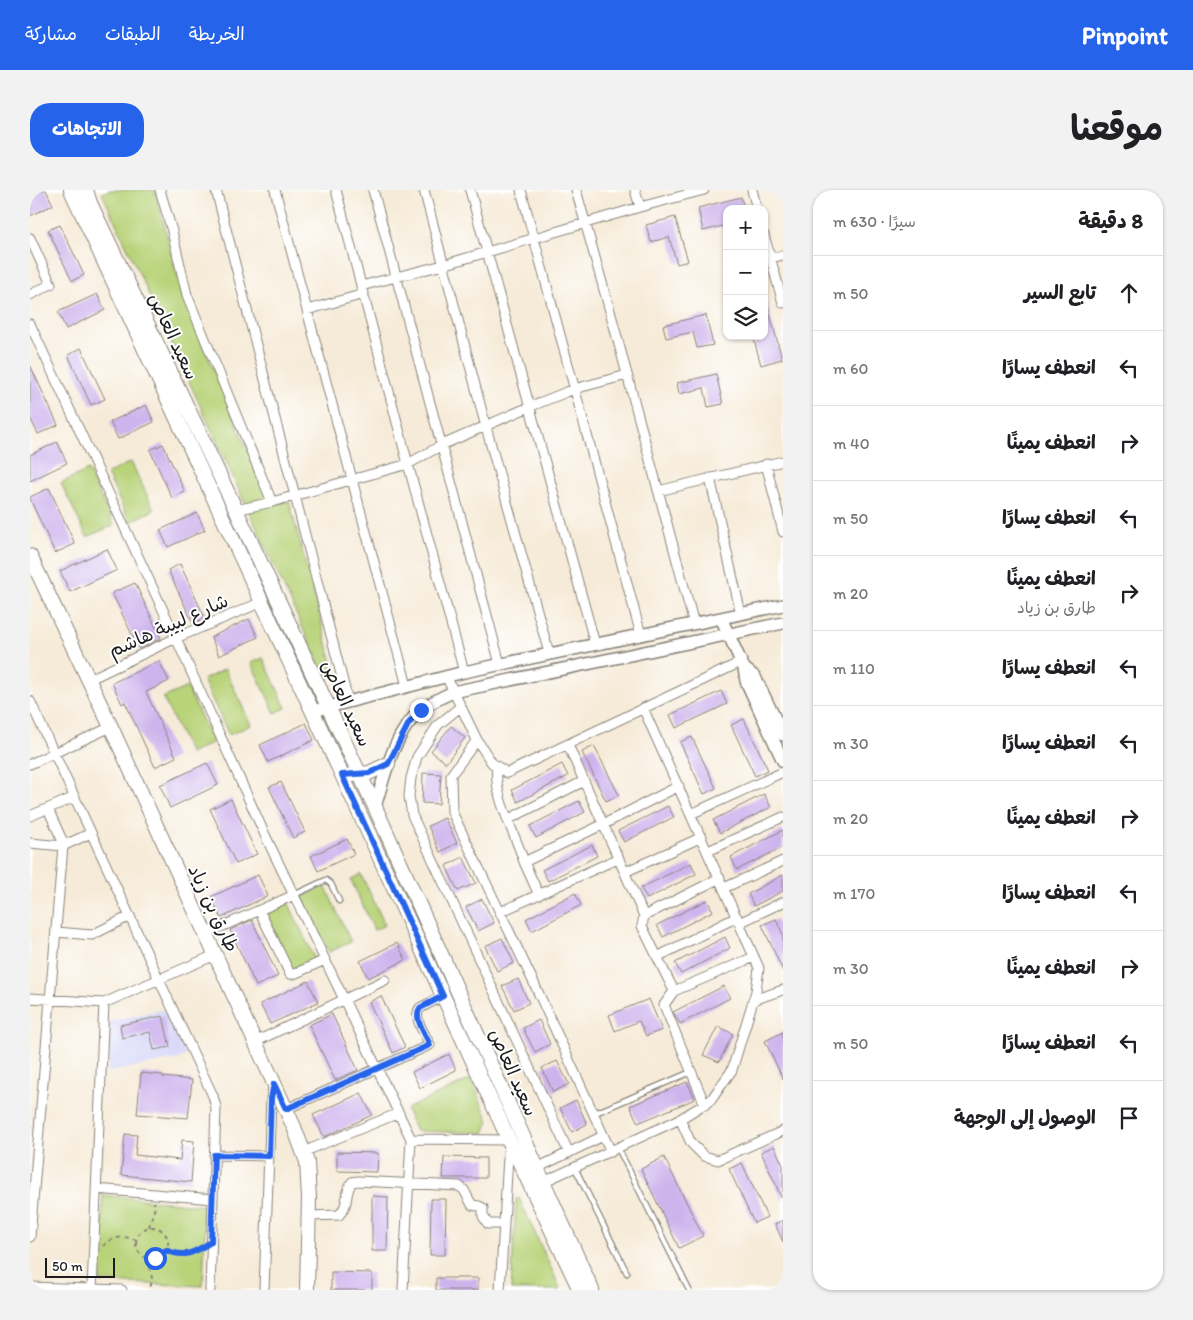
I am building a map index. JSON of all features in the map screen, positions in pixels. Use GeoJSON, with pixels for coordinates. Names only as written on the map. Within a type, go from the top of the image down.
{"type":"FeatureCollection","features":[{"type":"Feature","properties":{"kind":"main road"},"geometry":{"type":"LineString","coordinates":[[71,190],[580,1290]]}},
{"type":"Feature","properties":{"kind":"main road","name":"سعيد العاص"},"geometry":{"type":"LineString","coordinates":[[86,190],[94,212],[375,807],[592,1290]]}},
{"type":"Feature","properties":{"kind":"main road","name":"طارق بن زياد"},"geometry":{"type":"LineString","coordinates":[[30,556],[111,726],[286,1109],[307,1162],[309,1216],[308,1290]]}},
{"type":"Feature","properties":{"kind":"main road"},"geometry":{"type":"LineString","coordinates":[[342,775],[360,775],[378,770],[388,764]]}},
{"type":"Feature","properties":{"kind":"street"},"geometry":{"type":"LineString","coordinates":[[160,190],[172,231],[186,295],[272,502]]}},
{"type":"Feature","properties":{"kind":"street"},"geometry":{"type":"LineString","coordinates":[[216,190],[348,701]]}},
{"type":"Feature","properties":{"kind":"street"},"geometry":{"type":"LineString","coordinates":[[275,190],[407,686]]}},
{"type":"Feature","properties":{"kind":"street"},"geometry":{"type":"LineString","coordinates":[[336,190],[464,672]]}},
{"type":"Feature","properties":{"kind":"street"},"geometry":{"type":"LineString","coordinates":[[374,190],[500,664]]}},
{"type":"Feature","properties":{"kind":"street"},"geometry":{"type":"LineString","coordinates":[[424,190],[486,427],[549,653]]}},
{"type":"Feature","properties":{"kind":"street"},"geometry":{"type":"LineString","coordinates":[[470,190],[595,644]]}},
{"type":"Feature","properties":{"kind":"street"},"geometry":{"type":"LineString","coordinates":[[521,190],[641,635]]}},
{"type":"Feature","properties":{"kind":"street"},"geometry":{"type":"LineString","coordinates":[[576,190],[694,624]]}},
{"type":"Feature","properties":{"kind":"street"},"geometry":{"type":"LineString","coordinates":[[635,190],[640,207]]}},
{"type":"Feature","properties":{"kind":"street"},"geometry":{"type":"LineString","coordinates":[[752,190],[756,205]]}},
{"type":"Feature","properties":{"kind":"street"},"geometry":{"type":"LineString","coordinates":[[307,310],[397,277],[487,253],[698,191]]}},
{"type":"Feature","properties":{"kind":"street"},"geometry":{"type":"LineString","coordinates":[[30,238],[51,284],[30,295]]}},
{"type":"Feature","properties":{"kind":"street"},"geometry":{"type":"LineString","coordinates":[[768,248],[783,303]]}},
{"type":"Feature","properties":{"kind":"street"},"geometry":{"type":"LineString","coordinates":[[771,258],[783,254]]}},
{"type":"Feature","properties":{"kind":"street"},"geometry":{"type":"LineString","coordinates":[[30,324],[324,960],[411,1139],[403,1290]]}},
{"type":"Feature","properties":{"kind":"street"},"geometry":{"type":"LineString","coordinates":[[236,510],[272,502],[408,464],[442,445],[529,407],[574,389],[627,375]]}},
{"type":"Feature","properties":{"kind":"street"},"geometry":{"type":"LineString","coordinates":[[658,491],[783,461]]}},
{"type":"Feature","properties":{"kind":"street"},"geometry":{"type":"LineString","coordinates":[[766,464],[783,532]]}},
{"type":"Feature","properties":{"kind":"street"},"geometry":{"type":"LineString","coordinates":[[710,478],[741,614]]}},
{"type":"Feature","properties":{"kind":"street","name":"شارع لبيبة هاشم"},"geometry":{"type":"LineString","coordinates":[[88,680],[176,638],[262,602]]}},
{"type":"Feature","properties":{"kind":"street"},"geometry":{"type":"LineString","coordinates":[[313,711],[446,676],[783,605]]}},
{"type":"Feature","properties":{"kind":"street"},"geometry":{"type":"LineString","coordinates":[[720,618],[783,762]]}},
{"type":"Feature","properties":{"kind":"street"},"geometry":{"type":"LineString","coordinates":[[375,807],[388,764],[409,723],[428,705],[453,692],[783,622]]}},
{"type":"Feature","properties":{"kind":"street"},"geometry":{"type":"LineString","coordinates":[[446,676],[477,740],[492,764],[507,773],[644,708],[742,665]]}},
{"type":"Feature","properties":{"kind":"street"},"geometry":{"type":"LineString","coordinates":[[742,665],[755,677],[783,735]]}},
{"type":"Feature","properties":{"kind":"street"},"geometry":{"type":"LineString","coordinates":[[30,701],[213,1096],[216,1107],[210,1290]]}},
{"type":"Feature","properties":{"kind":"street"},"geometry":{"type":"LineString","coordinates":[[460,707],[438,725],[417,757],[408,796],[412,815],[569,1153]]}},
{"type":"Feature","properties":{"kind":"street"},"geometry":{"type":"LineString","coordinates":[[543,1182],[680,1119],[711,1100],[732,1070],[753,1000],[759,968],[644,708]]}},
{"type":"Feature","properties":{"kind":"street"},"geometry":{"type":"LineString","coordinates":[[30,764],[111,726]]}},
{"type":"Feature","properties":{"kind":"street"},"geometry":{"type":"LineString","coordinates":[[477,740],[451,775],[452,812],[603,1136],[615,1150]]}},
{"type":"Feature","properties":{"kind":"street"},"geometry":{"type":"LineString","coordinates":[[568,745],[644,916],[642,926],[674,991]]}},
{"type":"Feature","properties":{"kind":"street"},"geometry":{"type":"LineString","coordinates":[[498,767],[496,779],[498,795],[539,895]]}},
{"type":"Feature","properties":{"kind":"street"},"geometry":{"type":"LineString","coordinates":[[691,814],[783,772]]}},
{"type":"Feature","properties":{"kind":"street"},"geometry":{"type":"LineString","coordinates":[[509,819],[584,781]]}},
{"type":"Feature","properties":{"kind":"street"},"geometry":{"type":"LineString","coordinates":[[524,862],[679,786]]}},
{"type":"Feature","properties":{"kind":"street"},"geometry":{"type":"LineString","coordinates":[[30,816],[75,797]]}},
{"type":"Feature","properties":{"kind":"street"},"geometry":{"type":"LineString","coordinates":[[30,1238],[35,1134],[50,999],[63,846],[63,842],[48,809]]}},
{"type":"Feature","properties":{"kind":"street"},"geometry":{"type":"LineString","coordinates":[[708,852],[783,817]]}},
{"type":"Feature","properties":{"kind":"street"},"geometry":{"type":"LineString","coordinates":[[30,843],[63,846],[90,833]]}},
{"type":"Feature","properties":{"kind":"street"},"geometry":{"type":"LineString","coordinates":[[625,872],[702,837]]}},
{"type":"Feature","properties":{"kind":"street"},"geometry":{"type":"LineString","coordinates":[[500,912],[619,858]]}},
{"type":"Feature","properties":{"kind":"street"},"geometry":{"type":"LineString","coordinates":[[724,888],[783,861]]}},
{"type":"Feature","properties":{"kind":"street"},"geometry":{"type":"LineString","coordinates":[[644,916],[720,878]]}},
{"type":"Feature","properties":{"kind":"street"},"geometry":{"type":"LineString","coordinates":[[205,934],[294,895]]}},
{"type":"Feature","properties":{"kind":"street"},"geometry":{"type":"LineString","coordinates":[[657,957],[738,920],[783,902]]}},
{"type":"Feature","properties":{"kind":"street"},"geometry":{"type":"LineString","coordinates":[[259,910],[290,974],[294,974],[324,960]]}},
{"type":"Feature","properties":{"kind":"street"},"geometry":{"type":"LineString","coordinates":[[56,932],[92,935],[130,916]]}},
{"type":"Feature","properties":{"kind":"street"},"geometry":{"type":"LineString","coordinates":[[30,998],[104,1002],[215,955]]}},
{"type":"Feature","properties":{"kind":"street"},"geometry":{"type":"LineString","coordinates":[[705,1105],[664,1005],[674,991],[754,957]]}},
{"type":"Feature","properties":{"kind":"street"},"geometry":{"type":"LineString","coordinates":[[255,1042],[385,980]]}},
{"type":"Feature","properties":{"kind":"street"},"geometry":{"type":"LineString","coordinates":[[753,1000],[783,990]]}},
{"type":"Feature","properties":{"kind":"street"},"geometry":{"type":"LineString","coordinates":[[286,1109],[430,1045],[417,1018],[417,1012],[420,1008],[443,996]]}},
{"type":"Feature","properties":{"kind":"street"},"geometry":{"type":"LineString","coordinates":[[92,1289],[104,1002]]}},
{"type":"Feature","properties":{"kind":"street"},"geometry":{"type":"LineString","coordinates":[[264,1290],[271,1098],[274,1084]]}},
{"type":"Feature","properties":{"kind":"street"},"geometry":{"type":"LineString","coordinates":[[303,1152],[400,1113]]}},
{"type":"Feature","properties":{"kind":"street"},"geometry":{"type":"LineString","coordinates":[[680,1119],[691,1143],[704,1156],[718,1160],[783,1131]]}},
{"type":"Feature","properties":{"kind":"street"},"geometry":{"type":"LineString","coordinates":[[537,1168],[603,1136]]}},
{"type":"Feature","properties":{"kind":"street"},"geometry":{"type":"LineString","coordinates":[[411,1139],[509,1140],[500,1290]]}},
{"type":"Feature","properties":{"kind":"street"},"geometry":{"type":"LineString","coordinates":[[214,1155],[269,1156]]}},
{"type":"Feature","properties":{"kind":"street"},"geometry":{"type":"LineString","coordinates":[[309,1216],[339,1216],[344,1211],[347,1202],[348,1186],[352,1182],[459,1186],[464,1190],[472,1205],[483,1208],[483,1216],[488,1224],[504,1224]]}},
{"type":"Feature","properties":{"kind":"street"},"geometry":{"type":"LineString","coordinates":[[96,1189],[213,1199]]}},
{"type":"Feature","properties":{"kind":"street"},"geometry":{"type":"LineString","coordinates":[[35,1288],[122,1290]]}},
{"type":"Feature","properties":{"kind":"lane"},"geometry":{"type":"LineString","coordinates":[[294,895],[326,880],[331,884],[340,901]]}},
{"type":"Feature","properties":{"kind":"lane"},"geometry":{"type":"LineString","coordinates":[[594,1114],[692,1072]]}},
{"type":"Feature","properties":{"kind":"lane"},"geometry":{"type":"LineString","coordinates":[[615,1150],[689,1290]]}},
{"type":"Feature","properties":{"kind":"lane"},"geometry":{"type":"LineString","coordinates":[[575,1168],[627,1273]]}},
{"type":"Feature","properties":{"kind":"path"},"geometry":{"type":"LineString","coordinates":[[149,1227],[155,1207],[153,1194]]}},
{"type":"Feature","properties":{"kind":"path"},"geometry":{"type":"LineString","coordinates":[[149,1227],[155,1227],[163,1231],[168,1240],[166,1250],[160,1256],[149,1259],[141,1255],[136,1240],[140,1232],[149,1227]]}},
{"type":"Feature","properties":{"kind":"path"},"geometry":{"type":"LineString","coordinates":[[93,1254],[117,1238],[127,1236],[136,1240]]}},
{"type":"Feature","properties":{"kind":"path"},"geometry":{"type":"LineString","coordinates":[[166,1250],[174,1254],[185,1255],[211,1242]]}},
{"type":"Feature","properties":{"kind":"path"},"geometry":{"type":"LineString","coordinates":[[149,1259],[152,1279],[150,1290]]}},
{"type":"Feature","properties":{"kind":"shaded area"},"geometry":{"type":"Polygon","coordinates":[[[166,1009],[187,1055],[178,1059],[108,1072],[109,1021],[166,1009]]]}},
{"type":"Feature","properties":{"kind":"green space"},"geometry":{"type":"Polygon","coordinates":[[[110,190],[155,190],[183,297],[271,506],[289,501],[336,677],[328,676],[323,672],[102,193],[110,190]]]}},
{"type":"Feature","properties":{"kind":"green space"},"geometry":{"type":"Polygon","coordinates":[[[131,462],[154,510],[130,522],[107,474],[131,462]]]}},
{"type":"Feature","properties":{"kind":"green space"},"geometry":{"type":"Polygon","coordinates":[[[88,470],[114,525],[87,537],[61,483],[88,470]]]}},
{"type":"Feature","properties":{"kind":"green space"},"geometry":{"type":"Polygon","coordinates":[[[263,658],[286,708],[275,713],[251,663],[263,658]]]}},
{"type":"Feature","properties":{"kind":"green space"},"geometry":{"type":"Polygon","coordinates":[[[225,669],[251,725],[229,735],[203,680],[225,669]]]}},
{"type":"Feature","properties":{"kind":"green space"},"geometry":{"type":"Polygon","coordinates":[[[187,687],[213,742],[190,754],[163,698],[187,687]]]}},
{"type":"Feature","properties":{"kind":"green space"},"geometry":{"type":"Polygon","coordinates":[[[361,874],[385,925],[374,930],[351,880],[361,874]]]}},
{"type":"Feature","properties":{"kind":"green space"},"geometry":{"type":"Polygon","coordinates":[[[325,886],[351,942],[329,952],[302,897],[325,886]]]}},
{"type":"Feature","properties":{"kind":"green space"},"geometry":{"type":"Polygon","coordinates":[[[288,902],[315,960],[292,970],[266,913],[288,902]]]}},
{"type":"Feature","properties":{"kind":"green space"},"geometry":{"type":"Polygon","coordinates":[[[471,1079],[489,1121],[484,1133],[416,1131],[406,1109],[471,1079]]]}},
{"type":"Feature","properties":{"kind":"green space"},"geometry":{"type":"Polygon","coordinates":[[[103,1195],[206,1206],[203,1286],[100,1282],[103,1195]]]}},
{"type":"Feature","properties":{"kind":"green space"},"geometry":{"type":"Polygon","coordinates":[[[519,1198],[561,1290],[511,1290],[516,1199],[519,1198]]]}},
{"type":"Feature","properties":{"kind":"building"},"geometry":{"type":"Polygon","coordinates":[[[40,190],[46,190],[53,205],[30,216],[30,195],[40,190]]]}},
{"type":"Feature","properties":{"kind":"building"},"geometry":{"type":"Polygon","coordinates":[[[741,197],[743,205],[723,205],[723,226],[703,231],[698,208],[741,197]]]}},
{"type":"Feature","properties":{"kind":"building"},"geometry":{"type":"Polygon","coordinates":[[[675,217],[688,261],[677,264],[669,237],[651,242],[646,225],[675,217]]]}},
{"type":"Feature","properties":{"kind":"building"},"geometry":{"type":"Polygon","coordinates":[[[60,225],[84,275],[72,281],[48,230],[60,225]]]}},
{"type":"Feature","properties":{"kind":"building"},"geometry":{"type":"Polygon","coordinates":[[[97,294],[105,310],[66,329],[58,312],[97,294]]]}},
{"type":"Feature","properties":{"kind":"building"},"geometry":{"type":"Polygon","coordinates":[[[768,307],[782,359],[761,365],[754,340],[768,340],[768,307]]]}},
{"type":"Feature","properties":{"kind":"building"},"geometry":{"type":"Polygon","coordinates":[[[706,315],[713,345],[697,348],[693,332],[666,338],[663,325],[706,315]]]}},
{"type":"Feature","properties":{"kind":"building"},"geometry":{"type":"Polygon","coordinates":[[[81,348],[105,399],[91,405],[68,355],[81,348]]]}},
{"type":"Feature","properties":{"kind":"building"},"geometry":{"type":"Polygon","coordinates":[[[30,365],[58,425],[38,434],[30,418],[30,365]]]}},
{"type":"Feature","properties":{"kind":"building"},"geometry":{"type":"Polygon","coordinates":[[[716,374],[723,404],[708,407],[704,388],[679,394],[677,383],[716,374]]]}},
{"type":"Feature","properties":{"kind":"building"},"geometry":{"type":"Polygon","coordinates":[[[146,405],[154,422],[118,439],[110,422],[146,405]]]}},
{"type":"Feature","properties":{"kind":"building"},"geometry":{"type":"Polygon","coordinates":[[[57,442],[67,463],[30,481],[30,455],[57,442]]]}},
{"type":"Feature","properties":{"kind":"building"},"geometry":{"type":"Polygon","coordinates":[[[163,444],[185,492],[172,498],[150,450],[163,444]]]}},
{"type":"Feature","properties":{"kind":"building"},"geometry":{"type":"Polygon","coordinates":[[[49,488],[75,544],[55,553],[30,499],[30,497],[49,488]]]}},
{"type":"Feature","properties":{"kind":"building"},"geometry":{"type":"Polygon","coordinates":[[[197,513],[205,530],[168,547],[160,530],[197,513]]]}},
{"type":"Feature","properties":{"kind":"building"},"geometry":{"type":"Polygon","coordinates":[[[107,549],[117,570],[70,592],[60,571],[107,549]]]}},
{"type":"Feature","properties":{"kind":"building"},"geometry":{"type":"Polygon","coordinates":[[[180,564],[205,618],[193,623],[168,570],[180,564]]]}},
{"type":"Feature","properties":{"kind":"building"},"geometry":{"type":"Polygon","coordinates":[[[135,583],[161,638],[139,649],[112,593],[135,583]]]}},
{"type":"Feature","properties":{"kind":"building"},"geometry":{"type":"Polygon","coordinates":[[[249,619],[258,637],[219,656],[211,637],[249,619]]]}},
{"type":"Feature","properties":{"kind":"building"},"geometry":{"type":"Polygon","coordinates":[[[159,661],[169,681],[146,692],[176,757],[155,767],[125,702],[122,704],[112,683],[159,661]]]}},
{"type":"Feature","properties":{"kind":"building"},"geometry":{"type":"Polygon","coordinates":[[[721,691],[727,704],[676,728],[670,715],[721,691]]]}},
{"type":"Feature","properties":{"kind":"building"},"geometry":{"type":"Polygon","coordinates":[[[744,719],[768,770],[755,776],[731,725],[744,719]]]}},
{"type":"Feature","properties":{"kind":"building"},"geometry":{"type":"Polygon","coordinates":[[[306,723],[314,740],[268,762],[260,745],[306,723]]]}},
{"type":"Feature","properties":{"kind":"building"},"geometry":{"type":"Polygon","coordinates":[[[451,726],[465,738],[446,763],[431,751],[451,726]]]}},
{"type":"Feature","properties":{"kind":"building"},"geometry":{"type":"Polygon","coordinates":[[[692,737],[716,788],[704,794],[680,742],[692,737]]]}},
{"type":"Feature","properties":{"kind":"building"},"geometry":{"type":"Polygon","coordinates":[[[594,746],[619,795],[606,801],[582,752],[594,746]]]}},
{"type":"Feature","properties":{"kind":"building"},"geometry":{"type":"Polygon","coordinates":[[[207,763],[218,785],[170,808],[160,785],[207,763]]]}},
{"type":"Feature","properties":{"kind":"building"},"geometry":{"type":"Polygon","coordinates":[[[562,764],[568,776],[518,802],[512,790],[562,764]]]}},
{"type":"Feature","properties":{"kind":"building"},"geometry":{"type":"Polygon","coordinates":[[[423,773],[441,774],[439,804],[422,803],[423,773]]]}},
{"type":"Feature","properties":{"kind":"building"},"geometry":{"type":"Polygon","coordinates":[[[281,782],[305,832],[293,838],[269,787],[281,782]]]}},
{"type":"Feature","properties":{"kind":"building"},"geometry":{"type":"Polygon","coordinates":[[[764,794],[771,807],[720,833],[713,820],[764,794]]]}},
{"type":"Feature","properties":{"kind":"building"},"geometry":{"type":"Polygon","coordinates":[[[231,799],[257,854],[236,864],[210,809],[231,799]]]}},
{"type":"Feature","properties":{"kind":"building"},"geometry":{"type":"Polygon","coordinates":[[[579,801],[585,812],[536,838],[530,826],[579,801]]]}},
{"type":"Feature","properties":{"kind":"building"},"geometry":{"type":"Polygon","coordinates":[[[668,806],[674,817],[624,842],[618,831],[668,806]]]}},
{"type":"Feature","properties":{"kind":"building"},"geometry":{"type":"Polygon","coordinates":[[[445,818],[457,843],[440,852],[428,826],[445,818]]]}},
{"type":"Feature","properties":{"kind":"building"},"geometry":{"type":"Polygon","coordinates":[[[783,830],[783,847],[737,870],[731,857],[783,830]]]}},
{"type":"Feature","properties":{"kind":"building"},"geometry":{"type":"Polygon","coordinates":[[[347,839],[354,854],[318,871],[311,856],[347,839]]]}},
{"type":"Feature","properties":{"kind":"building"},"geometry":{"type":"Polygon","coordinates":[[[592,845],[597,856],[548,881],[542,870],[592,845]]]}},
{"type":"Feature","properties":{"kind":"building"},"geometry":{"type":"Polygon","coordinates":[[[463,857],[476,883],[458,891],[446,866],[463,857]]]}},
{"type":"Feature","properties":{"kind":"building"},"geometry":{"type":"Polygon","coordinates":[[[691,863],[696,874],[647,899],[641,888],[691,863]]]}},
{"type":"Feature","properties":{"kind":"building"},"geometry":{"type":"Polygon","coordinates":[[[258,875],[268,896],[221,918],[211,897],[258,875]]]}},
{"type":"Feature","properties":{"kind":"building"},"geometry":{"type":"Polygon","coordinates":[[[783,875],[783,891],[754,906],[748,894],[783,875]]]}},
{"type":"Feature","properties":{"kind":"building"},"geometry":{"type":"Polygon","coordinates":[[[575,893],[581,905],[532,931],[526,919],[575,893]]]}},
{"type":"Feature","properties":{"kind":"building"},"geometry":{"type":"Polygon","coordinates":[[[482,899],[494,923],[478,931],[466,907],[482,899]]]}},
{"type":"Feature","properties":{"kind":"building"},"geometry":{"type":"Polygon","coordinates":[[[707,900],[713,911],[663,937],[657,925],[707,900]]]}},
{"type":"Feature","properties":{"kind":"building"},"geometry":{"type":"Polygon","coordinates":[[[776,919],[783,935],[783,971],[762,925],[776,919]]]}},
{"type":"Feature","properties":{"kind":"building"},"geometry":{"type":"Polygon","coordinates":[[[252,920],[278,976],[256,986],[230,930],[252,920]]]}},
{"type":"Feature","properties":{"kind":"building"},"geometry":{"type":"Polygon","coordinates":[[[725,937],[730,948],[681,974],[675,963],[725,937]]]}},
{"type":"Feature","properties":{"kind":"building"},"geometry":{"type":"Polygon","coordinates":[[[502,938],[514,963],[497,971],[485,946],[502,938]]]}},
{"type":"Feature","properties":{"kind":"building"},"geometry":{"type":"Polygon","coordinates":[[[397,943],[406,960],[368,978],[360,961],[397,943]]]}},
{"type":"Feature","properties":{"kind":"building"},"geometry":{"type":"Polygon","coordinates":[[[518,979],[529,1003],[514,1010],[502,986],[518,979]]]}},
{"type":"Feature","properties":{"kind":"building"},"geometry":{"type":"Polygon","coordinates":[[[308,981],[318,1002],[270,1024],[260,1004],[308,981]]]}},
{"type":"Feature","properties":{"kind":"building"},"geometry":{"type":"Polygon","coordinates":[[[724,986],[730,998],[680,1024],[673,1012],[724,986]]]}},
{"type":"Feature","properties":{"kind":"building"},"geometry":{"type":"Polygon","coordinates":[[[381,996],[405,1047],[393,1053],[369,1002],[381,996]]]}},
{"type":"Feature","properties":{"kind":"building"},"geometry":{"type":"Polygon","coordinates":[[[649,999],[662,1030],[646,1036],[639,1021],[615,1031],[609,1015],[649,999]]]}},
{"type":"Feature","properties":{"kind":"building"},"geometry":{"type":"Polygon","coordinates":[[[332,1014],[358,1070],[335,1080],[309,1025],[332,1014]]]}},
{"type":"Feature","properties":{"kind":"building"},"geometry":{"type":"Polygon","coordinates":[[[163,1016],[170,1047],[154,1050],[150,1032],[122,1038],[120,1025],[163,1016]]]}},
{"type":"Feature","properties":{"kind":"building"},"geometry":{"type":"Polygon","coordinates":[[[539,1020],[550,1044],[535,1052],[523,1028],[539,1020]]]}},
{"type":"Feature","properties":{"kind":"building"},"geometry":{"type":"Polygon","coordinates":[[[718,1026],[733,1034],[719,1062],[703,1055],[718,1026]]]}},
{"type":"Feature","properties":{"kind":"building"},"geometry":{"type":"Polygon","coordinates":[[[783,1032],[783,1079],[765,1041],[783,1032]]]}},
{"type":"Feature","properties":{"kind":"building"},"geometry":{"type":"Polygon","coordinates":[[[449,1054],[456,1070],[420,1088],[412,1072],[449,1054]]]}},
{"type":"Feature","properties":{"kind":"building"},"geometry":{"type":"Polygon","coordinates":[[[557,1061],[569,1084],[553,1092],[542,1068],[557,1061]]]}},
{"type":"Feature","properties":{"kind":"building"},"geometry":{"type":"Polygon","coordinates":[[[141,1073],[192,1080],[188,1118],[137,1114],[141,1073]]]}},
{"type":"Feature","properties":{"kind":"building"},"geometry":{"type":"Polygon","coordinates":[[[687,1082],[695,1099],[638,1123],[630,1106],[687,1082]]]}},
{"type":"Feature","properties":{"kind":"building"},"geometry":{"type":"Polygon","coordinates":[[[361,1093],[372,1115],[324,1137],[313,1115],[361,1093]]]}},
{"type":"Feature","properties":{"kind":"building"},"geometry":{"type":"Polygon","coordinates":[[[576,1100],[587,1124],[572,1132],[560,1108],[576,1100]]]}},
{"type":"Feature","properties":{"kind":"building"},"geometry":{"type":"Polygon","coordinates":[[[125,1134],[137,1135],[135,1155],[180,1160],[182,1140],[194,1141],[191,1182],[121,1175],[125,1134]]]}},
{"type":"Feature","properties":{"kind":"building"},"geometry":{"type":"Polygon","coordinates":[[[774,1146],[783,1165],[783,1201],[761,1152],[774,1146]]]}},
{"type":"Feature","properties":{"kind":"building"},"geometry":{"type":"Polygon","coordinates":[[[337,1152],[378,1153],[377,1172],[337,1171],[337,1152]]]}},
{"type":"Feature","properties":{"kind":"building"},"geometry":{"type":"Polygon","coordinates":[[[444,1157],[486,1158],[486,1178],[443,1178],[444,1157]]]}},
{"type":"Feature","properties":{"kind":"building"},"geometry":{"type":"Polygon","coordinates":[[[664,1157],[703,1236],[679,1248],[641,1169],[664,1157]]]}},
{"type":"Feature","properties":{"kind":"building"},"geometry":{"type":"Polygon","coordinates":[[[742,1163],[767,1217],[754,1223],[729,1169],[742,1163]]]}},
{"type":"Feature","properties":{"kind":"building"},"geometry":{"type":"Polygon","coordinates":[[[372,1196],[388,1197],[387,1251],[372,1251],[372,1196]]]}},
{"type":"Feature","properties":{"kind":"building"},"geometry":{"type":"Polygon","coordinates":[[[431,1199],[446,1199],[445,1255],[430,1255],[431,1199]]]}},
{"type":"Feature","properties":{"kind":"building"},"geometry":{"type":"Polygon","coordinates":[[[783,1220],[783,1242],[775,1224],[783,1220]]]}},
{"type":"Feature","properties":{"kind":"building"},"geometry":{"type":"Polygon","coordinates":[[[331,1272],[372,1273],[372,1290],[331,1290],[331,1272]]]}},
{"type":"Feature","properties":{"kind":"building"},"geometry":{"type":"Polygon","coordinates":[[[436,1278],[478,1278],[478,1290],[436,1290],[436,1278]]]}},
{"type":"Feature","properties":{"kind":"route"},"geometry":{"type":"LineString","coordinates":[[155,1258],[166,1250],[174,1254],[185,1255],[211,1242],[214,1155],[269,1156],[271,1098],[274,1084],[286,1109],[430,1045],[417,1018],[417,1012],[420,1008],[443,996],[342,775],[369,773],[388,764],[409,723],[421,710]]}}]}
